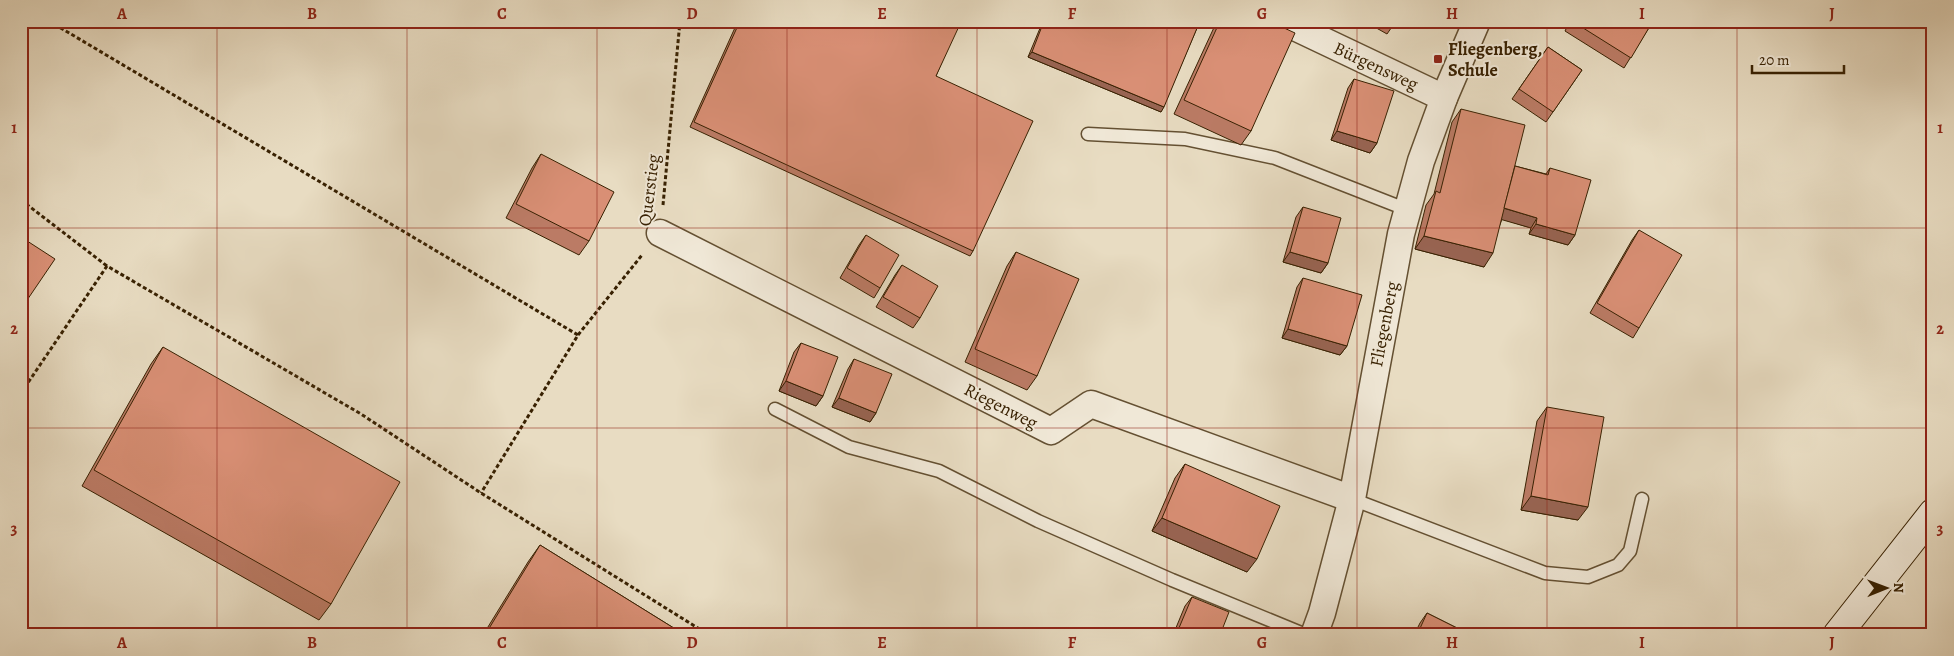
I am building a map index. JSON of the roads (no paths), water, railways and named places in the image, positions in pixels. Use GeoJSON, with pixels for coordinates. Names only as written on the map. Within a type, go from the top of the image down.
{"type":"FeatureCollection","features":[{"type":"Feature","properties":{"kind":"street","name":"Bürgensweg"},"geometry":{"type":"LineString","coordinates":[[1282,21],[1444,98]]}},
{"type":"Feature","properties":{"kind":"street","name":"Fliegenberg"},"geometry":{"type":"LineString","coordinates":[[1314,635],[1322,613],[1352,498],[1401,234],[1421,162],[1444,98],[1477,21]]}},
{"type":"Feature","properties":{"kind":"street","name":"Riegenweg"},"geometry":{"type":"LineString","coordinates":[[660,233],[1052,432],[1092,404],[1352,498]]}},
{"type":"Feature","properties":{"kind":"street"},"geometry":{"type":"LineString","coordinates":[[1836,635],[1933,513]]}},
{"type":"Feature","properties":{"kind":"lane"},"geometry":{"type":"LineString","coordinates":[[1088,134],[1185,139],[1276,158],[1408,210]]}},
{"type":"Feature","properties":{"kind":"lane"},"geometry":{"type":"LineString","coordinates":[[775,409],[848,447],[939,470],[1046,525],[1172,580],[1306,635]]}},
{"type":"Feature","properties":{"kind":"lane"},"geometry":{"type":"LineString","coordinates":[[1352,498],[1545,573],[1588,578],[1618,565],[1630,551],[1642,499]]}},
{"type":"Feature","properties":{"kind":"place","name":"Fliegenberg, Schule"},"geometry":{"type":"Point","coordinates":[1438,59]}}]}
